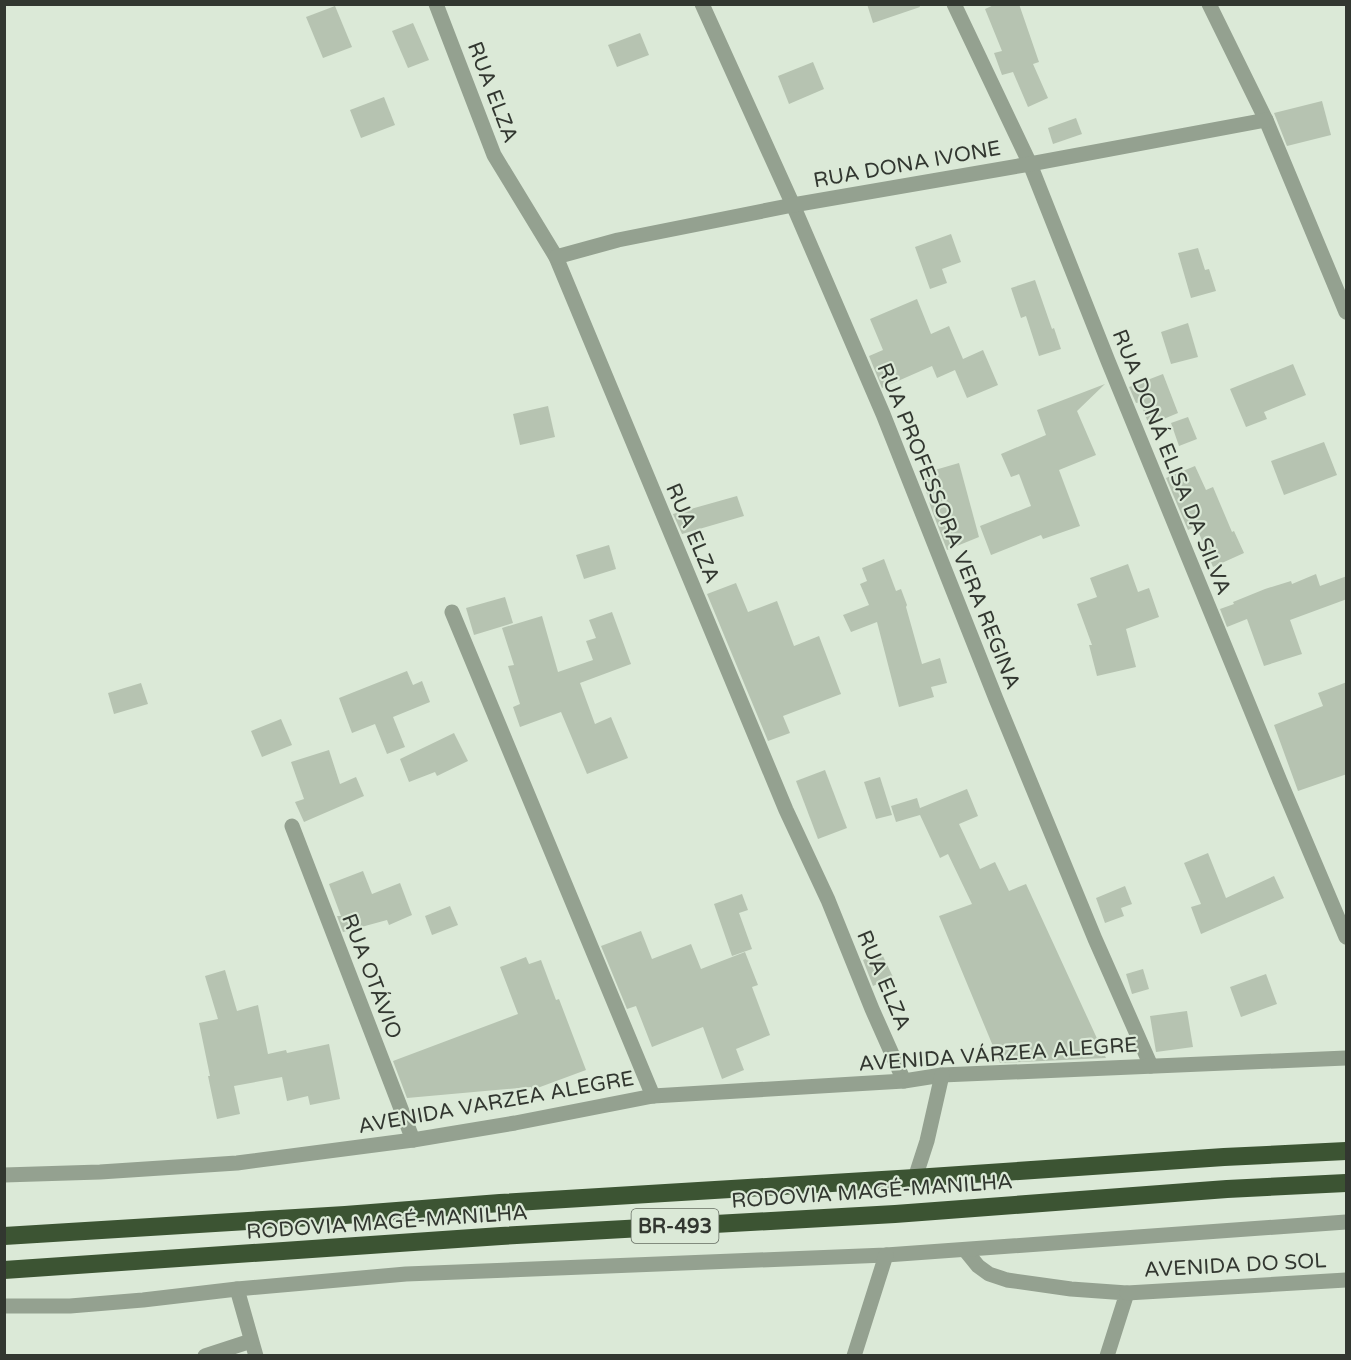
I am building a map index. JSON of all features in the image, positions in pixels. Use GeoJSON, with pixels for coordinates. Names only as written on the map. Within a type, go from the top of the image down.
{"type":"FeatureCollection","features":[{"type":"Feature","properties":{"kind":"highway","name":"RODOVIA MAGÉ-MANILHA"},"geometry":{"type":"LineString","coordinates":[[4,1236],[1347,1150]]}},
{"type":"Feature","properties":{"kind":"highway","name":"RODOVIA MAGÉ-MANILHA"},"geometry":{"type":"LineString","coordinates":[[4,1270],[478,1237],[895,1214],[1227,1189],[1347,1183]]}},
{"type":"Feature","properties":{"kind":"street","name":"RUA ELZA"},"geometry":{"type":"LineString","coordinates":[[436,4],[495,155],[556,257],[786,810],[828,900],[904,1081]]}},
{"type":"Feature","properties":{"kind":"street","name":"RUA PROFESSORA VERA REGINA"},"geometry":{"type":"LineString","coordinates":[[702,4],[793,205],[883,414],[1017,751],[1095,939],[1151,1066]]}},
{"type":"Feature","properties":{"kind":"street","name":"RUA DONÁ ELISA DA SILVA"},"geometry":{"type":"LineString","coordinates":[[954,4],[1030,164],[1108,362],[1280,781],[1347,937]]}},
{"type":"Feature","properties":{"kind":"street"},"geometry":{"type":"LineString","coordinates":[[1209,4],[1266,120],[1347,312]]}},
{"type":"Feature","properties":{"kind":"street","name":"RUA DONA IVONE"},"geometry":{"type":"LineString","coordinates":[[556,257],[618,240],[793,205],[1266,120]]}},
{"type":"Feature","properties":{"kind":"street","name":"AVENIDA VARZEA ALEGRE"},"geometry":{"type":"LineString","coordinates":[[4,1175],[100,1172],[237,1163],[413,1140],[653,1096],[452,612]]}},
{"type":"Feature","properties":{"kind":"street","name":"RUA OTÁVIO"},"geometry":{"type":"LineString","coordinates":[[292,826],[413,1140]]}},
{"type":"Feature","properties":{"kind":"street","name":"AVENIDA VÁRZEA ALEGRE"},"geometry":{"type":"LineString","coordinates":[[653,1096],[904,1081],[942,1075],[1347,1058]]}},
{"type":"Feature","properties":{"kind":"street"},"geometry":{"type":"LineString","coordinates":[[915,1178],[927,1141],[942,1075]]}},
{"type":"Feature","properties":{"kind":"street"},"geometry":{"type":"LineString","coordinates":[[4,1306],[70,1306],[418,1274],[886,1255],[1347,1222]]}},
{"type":"Feature","properties":{"kind":"street","name":"AVENIDA DO SOL"},"geometry":{"type":"LineString","coordinates":[[965,1250],[989,1274],[1007,1280],[1071,1289],[1127,1293],[1347,1280]]}},
{"type":"Feature","properties":{"kind":"street"},"geometry":{"type":"LineString","coordinates":[[854,1356],[886,1255]]}},
{"type":"Feature","properties":{"kind":"street"},"geometry":{"type":"LineString","coordinates":[[205,1356],[254,1348],[237,1289]]}},
{"type":"Feature","properties":{"kind":"street"},"geometry":{"type":"LineString","coordinates":[[1107,1356],[1127,1293]]}},
{"type":"Feature","properties":{"kind":"building"},"geometry":{"type":"Polygon","coordinates":[[[867,4],[919,4],[920,7],[873,23],[867,4]]]}},
{"type":"Feature","properties":{"kind":"building"},"geometry":{"type":"Polygon","coordinates":[[[996,4],[1019,4],[1039,62],[1033,64],[1048,98],[1028,107],[1013,72],[1002,75],[994,53],[1002,51],[985,9],[996,4]]]}},
{"type":"Feature","properties":{"kind":"building"},"geometry":{"type":"Polygon","coordinates":[[[335,6],[352,47],[323,58],[306,17],[335,6]]]}},
{"type":"Feature","properties":{"kind":"building"},"geometry":{"type":"Polygon","coordinates":[[[413,23],[429,60],[408,68],[392,31],[413,23]]]}},
{"type":"Feature","properties":{"kind":"building"},"geometry":{"type":"Polygon","coordinates":[[[640,33],[649,55],[617,67],[608,45],[640,33]]]}},
{"type":"Feature","properties":{"kind":"building"},"geometry":{"type":"Polygon","coordinates":[[[813,62],[824,89],[789,104],[778,76],[813,62]]]}},
{"type":"Feature","properties":{"kind":"building"},"geometry":{"type":"Polygon","coordinates":[[[384,97],[395,125],[361,138],[350,110],[384,97]]]}},
{"type":"Feature","properties":{"kind":"building"},"geometry":{"type":"Polygon","coordinates":[[[1322,101],[1331,135],[1287,146],[1274,113],[1322,101]]]}},
{"type":"Feature","properties":{"kind":"building"},"geometry":{"type":"Polygon","coordinates":[[[1076,118],[1082,134],[1053,144],[1048,128],[1076,118]]]}},
{"type":"Feature","properties":{"kind":"building"},"geometry":{"type":"Polygon","coordinates":[[[951,234],[961,262],[942,269],[947,283],[930,289],[915,247],[951,234]]]}},
{"type":"Feature","properties":{"kind":"building"},"geometry":{"type":"Polygon","coordinates":[[[1198,248],[1205,270],[1209,269],[1216,291],[1191,298],[1178,253],[1198,248]]]}},
{"type":"Feature","properties":{"kind":"building"},"geometry":{"type":"Polygon","coordinates":[[[1035,280],[1061,349],[1039,356],[1026,316],[1021,318],[1011,288],[1035,280]]]}},
{"type":"Feature","properties":{"kind":"building"},"geometry":{"type":"Polygon","coordinates":[[[917,299],[931,334],[949,326],[963,359],[983,350],[998,385],[967,398],[955,370],[937,378],[932,366],[882,388],[869,356],[883,350],[870,319],[917,299]]]}},
{"type":"Feature","properties":{"kind":"building"},"geometry":{"type":"Polygon","coordinates":[[[1188,323],[1198,357],[1171,364],[1161,332],[1188,323]]]}},
{"type":"Feature","properties":{"kind":"building"},"geometry":{"type":"Polygon","coordinates":[[[1293,364],[1306,395],[1264,412],[1267,419],[1246,427],[1230,389],[1293,364]]]}},
{"type":"Feature","properties":{"kind":"building"},"geometry":{"type":"Polygon","coordinates":[[[1163,374],[1178,413],[1149,425],[1140,402],[1136,403],[1129,387],[1163,374]]]}},
{"type":"Feature","properties":{"kind":"building"},"geometry":{"type":"Polygon","coordinates":[[[1105,384],[1077,411],[1096,455],[1059,470],[1080,526],[1043,539],[1041,535],[991,555],[980,526],[1031,506],[1019,474],[1011,477],[1001,454],[1046,435],[1037,410],[1105,384]]]}},
{"type":"Feature","properties":{"kind":"building"},"geometry":{"type":"Polygon","coordinates":[[[548,406],[555,437],[520,445],[513,414],[548,406]]]}},
{"type":"Feature","properties":{"kind":"building"},"geometry":{"type":"Polygon","coordinates":[[[1188,417],[1197,439],[1179,446],[1171,423],[1188,417]]]}},
{"type":"Feature","properties":{"kind":"building"},"geometry":{"type":"Polygon","coordinates":[[[1324,442],[1337,475],[1284,495],[1271,461],[1324,442]]]}},
{"type":"Feature","properties":{"kind":"building"},"geometry":{"type":"Polygon","coordinates":[[[959,463],[979,537],[947,550],[921,474],[959,463]]]}},
{"type":"Feature","properties":{"kind":"building"},"geometry":{"type":"Polygon","coordinates":[[[1195,466],[1206,490],[1213,487],[1232,532],[1234,531],[1244,553],[1213,567],[1196,526],[1188,530],[1166,478],[1195,466]]]}},
{"type":"Feature","properties":{"kind":"building"},"geometry":{"type":"Polygon","coordinates":[[[737,496],[744,516],[682,534],[673,514],[737,496]]]}},
{"type":"Feature","properties":{"kind":"building"},"geometry":{"type":"Polygon","coordinates":[[[609,545],[616,569],[584,579],[576,555],[609,545]]]}},
{"type":"Feature","properties":{"kind":"building"},"geometry":{"type":"Polygon","coordinates":[[[884,559],[896,591],[901,589],[907,605],[922,664],[940,658],[947,683],[931,687],[934,697],[899,707],[877,622],[851,632],[843,615],[869,605],[860,584],[867,581],[862,568],[884,559]]]}},
{"type":"Feature","properties":{"kind":"building"},"geometry":{"type":"Polygon","coordinates":[[[1128,564],[1138,592],[1149,588],[1159,617],[1126,629],[1136,667],[1097,676],[1089,645],[1092,645],[1077,604],[1097,597],[1090,578],[1128,564]]]}},
{"type":"Feature","properties":{"kind":"building"},"geometry":{"type":"Polygon","coordinates":[[[1316,574],[1320,586],[1347,576],[1347,599],[1290,620],[1302,654],[1264,666],[1247,619],[1227,627],[1220,609],[1265,589],[1291,581],[1292,584],[1316,574]]]}},
{"type":"Feature","properties":{"kind":"building"},"geometry":{"type":"Polygon","coordinates":[[[736,583],[748,612],[777,601],[794,646],[819,636],[841,694],[783,716],[790,733],[768,741],[707,594],[736,583]]]}},
{"type":"Feature","properties":{"kind":"building"},"geometry":{"type":"Polygon","coordinates":[[[505,597],[513,623],[474,635],[466,608],[505,597]]]}},
{"type":"Feature","properties":{"kind":"building"},"geometry":{"type":"Polygon","coordinates":[[[612,612],[631,664],[580,683],[595,724],[611,717],[628,758],[587,774],[561,712],[520,727],[513,707],[520,704],[508,666],[514,665],[502,628],[542,616],[558,672],[593,660],[586,641],[596,638],[589,620],[612,612]]]}},
{"type":"Feature","properties":{"kind":"building"},"geometry":{"type":"Polygon","coordinates":[[[407,671],[413,685],[422,681],[430,702],[393,717],[405,747],[387,754],[375,724],[352,733],[339,698],[407,671]]]}},
{"type":"Feature","properties":{"kind":"building"},"geometry":{"type":"Polygon","coordinates":[[[1347,682],[1347,774],[1298,791],[1274,725],[1323,706],[1318,693],[1347,682]]]}},
{"type":"Feature","properties":{"kind":"building"},"geometry":{"type":"Polygon","coordinates":[[[141,683],[148,704],[114,714],[108,693],[141,683]]]}},
{"type":"Feature","properties":{"kind":"building"},"geometry":{"type":"Polygon","coordinates":[[[281,719],[292,745],[262,757],[251,731],[281,719]]]}},
{"type":"Feature","properties":{"kind":"building"},"geometry":{"type":"Polygon","coordinates":[[[454,733],[468,761],[437,776],[435,772],[409,782],[400,759],[454,733]]]}},
{"type":"Feature","properties":{"kind":"building"},"geometry":{"type":"Polygon","coordinates":[[[329,750],[340,784],[356,777],[364,796],[304,822],[295,802],[304,799],[291,762],[329,750]]]}},
{"type":"Feature","properties":{"kind":"building"},"geometry":{"type":"Polygon","coordinates":[[[825,770],[847,828],[818,839],[796,781],[825,770]]]}},
{"type":"Feature","properties":{"kind":"building"},"geometry":{"type":"Polygon","coordinates":[[[880,777],[892,815],[876,819],[864,782],[880,777]]]}},
{"type":"Feature","properties":{"kind":"building"},"geometry":{"type":"Polygon","coordinates":[[[967,789],[978,816],[959,824],[980,869],[995,862],[1009,891],[1026,884],[1106,1058],[1000,1063],[939,916],[972,904],[948,854],[940,858],[920,815],[896,822],[891,806],[917,798],[920,808],[967,789]]]}},
{"type":"Feature","properties":{"kind":"building"},"geometry":{"type":"Polygon","coordinates":[[[1208,853],[1226,898],[1274,876],[1284,898],[1201,934],[1191,907],[1201,904],[1184,863],[1208,853]]]}},
{"type":"Feature","properties":{"kind":"building"},"geometry":{"type":"Polygon","coordinates":[[[363,871],[372,894],[400,883],[412,915],[389,925],[387,920],[343,932],[337,916],[341,916],[329,884],[363,871]]]}},
{"type":"Feature","properties":{"kind":"building"},"geometry":{"type":"Polygon","coordinates":[[[1125,886],[1132,904],[1121,908],[1124,916],[1105,923],[1096,898],[1125,886]]]}},
{"type":"Feature","properties":{"kind":"building"},"geometry":{"type":"Polygon","coordinates":[[[742,894],[748,910],[739,913],[752,949],[732,956],[714,904],[742,894]]]}},
{"type":"Feature","properties":{"kind":"building"},"geometry":{"type":"Polygon","coordinates":[[[450,906],[458,925],[432,935],[425,916],[450,906]]]}},
{"type":"Feature","properties":{"kind":"building"},"geometry":{"type":"Polygon","coordinates":[[[641,931],[652,959],[691,944],[701,969],[745,952],[758,985],[752,987],[770,1035],[736,1049],[744,1070],[722,1079],[703,1027],[652,1047],[636,1006],[627,1009],[601,946],[641,931]]]}},
{"type":"Feature","properties":{"kind":"building"},"geometry":{"type":"Polygon","coordinates":[[[881,952],[893,977],[873,986],[863,960],[881,952]]]}},
{"type":"Feature","properties":{"kind":"building"},"geometry":{"type":"Polygon","coordinates":[[[526,957],[529,964],[541,960],[556,1000],[559,999],[586,1070],[532,1090],[531,1087],[407,1098],[393,1061],[518,1014],[500,967],[526,957]]]}},
{"type":"Feature","properties":{"kind":"building"},"geometry":{"type":"Polygon","coordinates":[[[1143,969],[1149,989],[1132,994],[1126,974],[1143,969]]]}},
{"type":"Feature","properties":{"kind":"building"},"geometry":{"type":"Polygon","coordinates":[[[225,970],[237,1011],[258,1005],[268,1054],[286,1050],[287,1053],[329,1044],[340,1099],[310,1105],[308,1096],[287,1101],[282,1077],[234,1086],[240,1114],[217,1119],[199,1023],[218,1019],[205,976],[225,970]]]}},
{"type":"Feature","properties":{"kind":"building"},"geometry":{"type":"Polygon","coordinates":[[[1266,974],[1277,1004],[1241,1017],[1230,987],[1266,974]]]}},
{"type":"Feature","properties":{"kind":"building"},"geometry":{"type":"Polygon","coordinates":[[[1187,1011],[1193,1047],[1156,1052],[1150,1016],[1187,1011]]]}}]}
